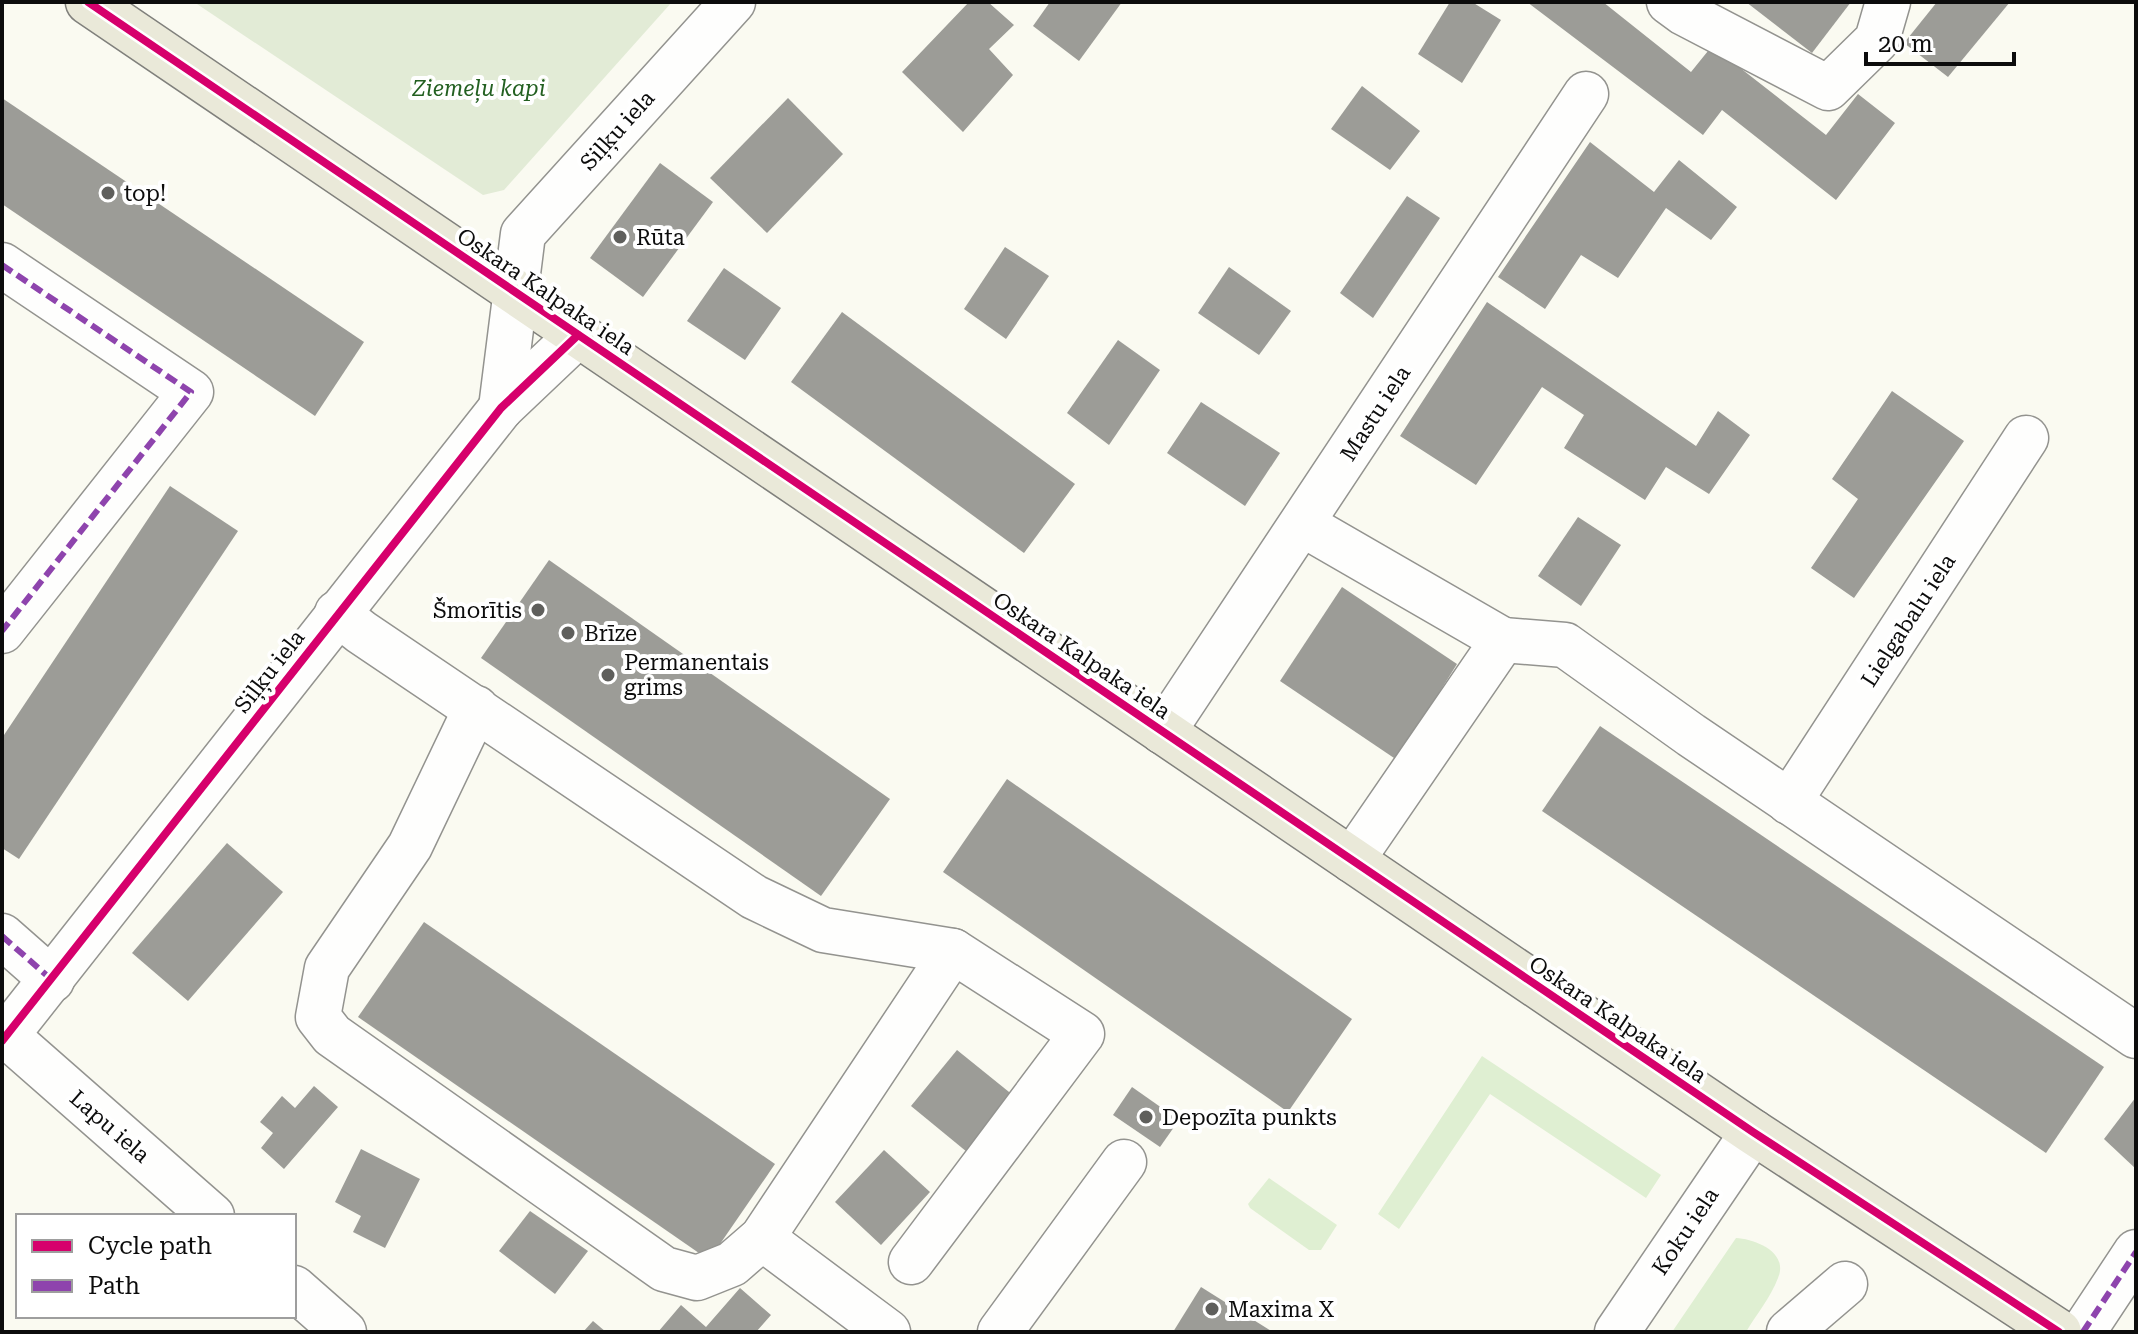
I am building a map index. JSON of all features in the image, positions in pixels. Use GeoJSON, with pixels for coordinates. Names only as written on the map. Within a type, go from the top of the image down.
{"type":"FeatureCollection","features":[{"type":"Feature","properties":{"kind":"main road","name":"Oskara Kalpaka iela"},"geometry":{"type":"LineString","coordinates":[[88,2],[1753,1132],[2059,1332]]}},
{"type":"Feature","properties":{"kind":"street","name":"Siļķu iela"},"geometry":{"type":"LineString","coordinates":[[501,408],[523,234],[733,2]]}},
{"type":"Feature","properties":{"kind":"street"},"geometry":{"type":"LineString","coordinates":[[1669,2],[1684,13],[1828,88],[1877,40],[1888,2]]}},
{"type":"Feature","properties":{"kind":"street","name":"Mastu iela"},"geometry":{"type":"LineString","coordinates":[[1163,732],[1586,94]]}},
{"type":"Feature","properties":{"kind":"street"},"geometry":{"type":"LineString","coordinates":[[2,265],[191,392],[2,631]]}},
{"type":"Feature","properties":{"kind":"street","name":"Siļķu iela"},"geometry":{"type":"LineString","coordinates":[[4,1039],[501,408],[578,335]]}},
{"type":"Feature","properties":{"kind":"street","name":"Lielgabalu iela"},"geometry":{"type":"LineString","coordinates":[[1789,802],[2026,438]]}},
{"type":"Feature","properties":{"kind":"street"},"geometry":{"type":"LineString","coordinates":[[1302,524],[1503,640],[1565,645],[1789,802],[2136,1036]]}},
{"type":"Feature","properties":{"kind":"street"},"geometry":{"type":"LineString","coordinates":[[337,613],[754,897],[823,930],[953,951],[1082,1034],[911,1262]]}},
{"type":"Feature","properties":{"kind":"street"},"geometry":{"type":"LineString","coordinates":[[1352,860],[1503,640]]}},
{"type":"Feature","properties":{"kind":"street"},"geometry":{"type":"LineString","coordinates":[[476,708],[410,846],[327,968],[318,1017],[332,1035],[664,1269],[697,1278],[732,1264],[762,1238],[953,951]]}},
{"type":"Feature","properties":{"kind":"street"},"geometry":{"type":"LineString","coordinates":[[2,936],[52,980]]}},
{"type":"Feature","properties":{"kind":"street","name":"Lapu iela"},"geometry":{"type":"LineString","coordinates":[[4,1039],[210,1214]]}},
{"type":"Feature","properties":{"kind":"street","name":"Koku iela"},"geometry":{"type":"LineString","coordinates":[[1617,1332],[1753,1132]]}},
{"type":"Feature","properties":{"kind":"street"},"geometry":{"type":"LineString","coordinates":[[1000,1332],[1124,1162]]}},
{"type":"Feature","properties":{"kind":"street"},"geometry":{"type":"LineString","coordinates":[[762,1238],[888,1332]]}},
{"type":"Feature","properties":{"kind":"street"},"geometry":{"type":"LineString","coordinates":[[2083,1332],[2136,1252]]}},
{"type":"Feature","properties":{"kind":"street"},"geometry":{"type":"LineString","coordinates":[[1789,1332],[1845,1284]]}},
{"type":"Feature","properties":{"kind":"street"},"geometry":{"type":"LineString","coordinates":[[296,1290],[344,1332]]}},
{"type":"Feature","properties":{"kind":"green space","name":"Ziemeļu kapi"},"geometry":{"type":"Polygon","coordinates":[[[194,2],[672,2],[504,190],[483,195],[194,2]]]}},
{"type":"Feature","properties":{"kind":"green space"},"geometry":{"type":"Polygon","coordinates":[[[1482,1056],[1661,1175],[1646,1198],[1490,1094],[1399,1229],[1378,1214],[1482,1056]]]}},
{"type":"Feature","properties":{"kind":"green space"},"geometry":{"type":"Polygon","coordinates":[[[1269,1178],[1337,1225],[1321,1250],[1309,1250],[1250,1208],[1248,1204],[1269,1178]]]}},
{"type":"Feature","properties":{"kind":"green space"},"geometry":{"type":"Polygon","coordinates":[[[1736,1238],[1761,1244],[1775,1254],[1780,1269],[1771,1292],[1746,1332],[1672,1332],[1736,1238]]]}},
{"type":"Feature","properties":{"kind":"building"},"geometry":{"type":"Polygon","coordinates":[[[969,2],[988,2],[1014,25],[989,49],[1013,75],[963,132],[902,72],[969,2]]]}},
{"type":"Feature","properties":{"kind":"building"},"geometry":{"type":"Polygon","coordinates":[[[1050,2],[1122,2],[1079,61],[1033,26],[1050,2]]]}},
{"type":"Feature","properties":{"kind":"building"},"geometry":{"type":"Polygon","coordinates":[[[1450,2],[1472,2],[1501,20],[1462,83],[1418,54],[1450,2]]]}},
{"type":"Feature","properties":{"kind":"building"},"geometry":{"type":"Polygon","coordinates":[[[1527,2],[1603,2],[1691,72],[1712,46],[1826,135],[1858,94],[1895,123],[1836,200],[1722,110],[1703,135],[1527,2]]]}},
{"type":"Feature","properties":{"kind":"building"},"geometry":{"type":"Polygon","coordinates":[[[1746,2],[1851,2],[1812,53],[1746,2]]]}},
{"type":"Feature","properties":{"kind":"building"},"geometry":{"type":"Polygon","coordinates":[[[1937,2],[2010,2],[1948,77],[1904,43],[1937,2]]]}},
{"type":"Feature","properties":{"kind":"building"},"geometry":{"type":"Polygon","coordinates":[[[1362,86],[1420,131],[1390,170],[1331,129],[1362,86]]]}},
{"type":"Feature","properties":{"kind":"building"},"geometry":{"type":"Polygon","coordinates":[[[2,98],[364,342],[315,416],[2,204],[2,98]]]}},
{"type":"Feature","properties":{"kind":"building"},"geometry":{"type":"Polygon","coordinates":[[[788,98],[843,154],[767,233],[710,178],[788,98]]]}},
{"type":"Feature","properties":{"kind":"building"},"geometry":{"type":"Polygon","coordinates":[[[1590,142],[1654,192],[1679,160],[1737,207],[1711,240],[1666,208],[1618,278],[1581,255],[1545,309],[1498,277],[1590,142]]]}},
{"type":"Feature","properties":{"kind":"building"},"geometry":{"type":"Polygon","coordinates":[[[660,163],[713,202],[643,297],[590,258],[660,163]]]}},
{"type":"Feature","properties":{"kind":"building"},"geometry":{"type":"Polygon","coordinates":[[[1407,196],[1440,218],[1373,318],[1340,293],[1407,196]]]}},
{"type":"Feature","properties":{"kind":"building"},"geometry":{"type":"Polygon","coordinates":[[[1005,247],[1049,276],[1006,339],[964,309],[1005,247]]]}},
{"type":"Feature","properties":{"kind":"building"},"geometry":{"type":"Polygon","coordinates":[[[1229,267],[1291,311],[1259,355],[1198,313],[1229,267]]]}},
{"type":"Feature","properties":{"kind":"building"},"geometry":{"type":"Polygon","coordinates":[[[724,268],[781,308],[745,360],[687,321],[724,268]]]}},
{"type":"Feature","properties":{"kind":"building"},"geometry":{"type":"Polygon","coordinates":[[[1487,302],[1696,446],[1718,411],[1750,435],[1709,494],[1666,467],[1645,500],[1564,448],[1584,415],[1542,387],[1476,485],[1400,436],[1487,302]]]}},
{"type":"Feature","properties":{"kind":"building"},"geometry":{"type":"Polygon","coordinates":[[[842,312],[1075,484],[1024,553],[791,382],[842,312]]]}},
{"type":"Feature","properties":{"kind":"building"},"geometry":{"type":"Polygon","coordinates":[[[1118,340],[1160,370],[1109,445],[1067,413],[1118,340]]]}},
{"type":"Feature","properties":{"kind":"building"},"geometry":{"type":"Polygon","coordinates":[[[1892,391],[1964,441],[1854,598],[1811,568],[1858,499],[1832,479],[1892,391]]]}},
{"type":"Feature","properties":{"kind":"building"},"geometry":{"type":"Polygon","coordinates":[[[1201,402],[1280,453],[1245,506],[1167,453],[1201,402]]]}},
{"type":"Feature","properties":{"kind":"building"},"geometry":{"type":"Polygon","coordinates":[[[170,486],[238,531],[19,859],[2,848],[2,738],[170,486]]]}},
{"type":"Feature","properties":{"kind":"building"},"geometry":{"type":"Polygon","coordinates":[[[1578,517],[1621,545],[1581,606],[1538,576],[1578,517]]]}},
{"type":"Feature","properties":{"kind":"building"},"geometry":{"type":"Polygon","coordinates":[[[549,560],[890,799],[821,896],[481,658],[549,560]]]}},
{"type":"Feature","properties":{"kind":"building"},"geometry":{"type":"Polygon","coordinates":[[[1342,587],[1457,664],[1397,760],[1280,681],[1342,587]]]}},
{"type":"Feature","properties":{"kind":"building"},"geometry":{"type":"Polygon","coordinates":[[[1600,726],[2104,1067],[2046,1153],[1542,811],[1600,726]]]}},
{"type":"Feature","properties":{"kind":"building"},"geometry":{"type":"Polygon","coordinates":[[[1007,779],[1352,1019],[1288,1112],[943,872],[1007,779]]]}},
{"type":"Feature","properties":{"kind":"building"},"geometry":{"type":"Polygon","coordinates":[[[227,843],[283,892],[188,1001],[132,953],[227,843]]]}},
{"type":"Feature","properties":{"kind":"building"},"geometry":{"type":"Polygon","coordinates":[[[424,922],[775,1164],[709,1260],[358,1017],[424,922]]]}},
{"type":"Feature","properties":{"kind":"building"},"geometry":{"type":"Polygon","coordinates":[[[957,1050],[1014,1096],[967,1152],[911,1106],[957,1050]]]}},
{"type":"Feature","properties":{"kind":"building"},"geometry":{"type":"Polygon","coordinates":[[[314,1086],[338,1107],[284,1169],[261,1148],[273,1133],[260,1122],[282,1096],[295,1108],[314,1086]]]}},
{"type":"Feature","properties":{"kind":"building","name":"Depozīta punkts"},"geometry":{"type":"Polygon","coordinates":[[[1132,1087],[1179,1120],[1160,1147],[1113,1115],[1132,1087]]]}},
{"type":"Feature","properties":{"kind":"building"},"geometry":{"type":"Polygon","coordinates":[[[2136,1097],[2136,1169],[2104,1139],[2136,1097]]]}},
{"type":"Feature","properties":{"kind":"building"},"geometry":{"type":"Polygon","coordinates":[[[361,1149],[420,1179],[385,1248],[353,1232],[361,1216],[335,1202],[361,1149]]]}},
{"type":"Feature","properties":{"kind":"building"},"geometry":{"type":"Polygon","coordinates":[[[884,1150],[930,1192],[881,1245],[835,1202],[884,1150]]]}},
{"type":"Feature","properties":{"kind":"building"},"geometry":{"type":"Polygon","coordinates":[[[530,1211],[588,1251],[555,1294],[499,1251],[530,1211]]]}},
{"type":"Feature","properties":{"kind":"building","name":"Maxima X"},"geometry":{"type":"Polygon","coordinates":[[[1201,1287],[1273,1332],[1173,1332],[1201,1287]]]}},
{"type":"Feature","properties":{"kind":"building"},"geometry":{"type":"Polygon","coordinates":[[[740,1288],[771,1315],[756,1332],[658,1332],[681,1305],[706,1327],[740,1288]]]}},
{"type":"Feature","properties":{"kind":"building"},"geometry":{"type":"Polygon","coordinates":[[[593,1321],[606,1332],[583,1332],[593,1321]]]}},
{"type":"Feature","properties":{"kind":"marked path"},"geometry":{"type":"LineString","coordinates":[[2,265],[191,392],[2,631]]}},
{"type":"Feature","properties":{"kind":"marked path"},"geometry":{"type":"LineString","coordinates":[[2,936],[52,980]]}},
{"type":"Feature","properties":{"kind":"marked path"},"geometry":{"type":"LineString","coordinates":[[2083,1332],[2136,1252]]}},
{"type":"Feature","properties":{"kind":"cycle path"},"geometry":{"type":"LineString","coordinates":[[88,2],[1753,1132],[2059,1332]]}},
{"type":"Feature","properties":{"kind":"cycle path"},"geometry":{"type":"LineString","coordinates":[[2,1041],[501,408],[578,335]]}},
{"type":"Feature","properties":{"kind":"place","name":"top!"},"geometry":{"type":"Point","coordinates":[108,193]}},
{"type":"Feature","properties":{"kind":"place","name":"Rūta"},"geometry":{"type":"Point","coordinates":[620,237]}},
{"type":"Feature","properties":{"kind":"place","name":"Šmorītis"},"geometry":{"type":"Point","coordinates":[538,610]}},
{"type":"Feature","properties":{"kind":"place","name":"Brīze"},"geometry":{"type":"Point","coordinates":[568,633]}},
{"type":"Feature","properties":{"kind":"place","name":"Permanentais grims"},"geometry":{"type":"Point","coordinates":[608,675]}},
{"type":"Feature","properties":{"kind":"place","name":"Depozīta punkts"},"geometry":{"type":"Point","coordinates":[1146,1117]}},
{"type":"Feature","properties":{"kind":"place","name":"Maxima X"},"geometry":{"type":"Point","coordinates":[1212,1309]}}]}
